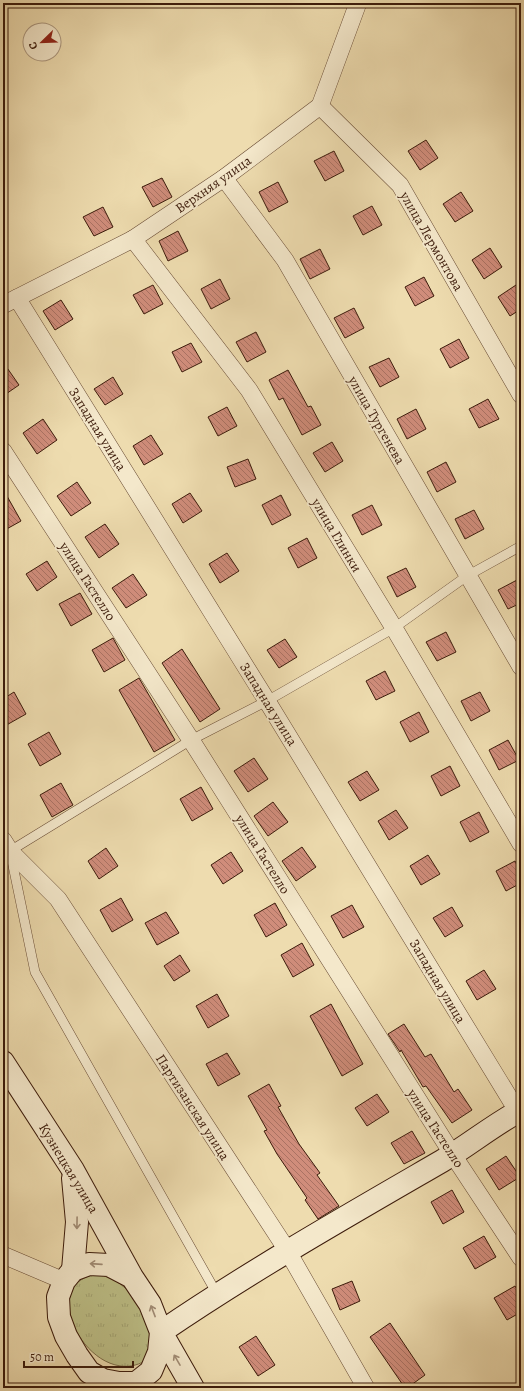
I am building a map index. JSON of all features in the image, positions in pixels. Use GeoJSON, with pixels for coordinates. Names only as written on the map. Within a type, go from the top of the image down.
{"type":"FeatureCollection","features":[{"type":"Feature","properties":{"kind":"main road","name":"Кузнецкая улица"},"geometry":{"type":"LineString","coordinates":[[3,1062],[73,1170],[132,1277]]}},
{"type":"Feature","properties":{"kind":"main road"},"geometry":{"type":"LineString","coordinates":[[161,1332],[217,1294],[287,1250],[453,1155],[519,1111]]}},
{"type":"Feature","properties":{"kind":"main road"},"geometry":{"type":"LineString","coordinates":[[73,1170],[77,1222],[68,1276],[58,1297],[60,1317],[66,1336],[89,1380],[103,1380],[142,1386],[151,1371],[159,1352],[161,1332]]}},
{"type":"Feature","properties":{"kind":"main road"},"geometry":{"type":"LineString","coordinates":[[68,1276],[89,1264],[109,1265],[132,1277],[150,1304],[161,1332],[193,1388]]}},
{"type":"Feature","properties":{"kind":"street"},"geometry":{"type":"LineString","coordinates":[[320,106],[358,3]]}},
{"type":"Feature","properties":{"kind":"street","name":"Верхняя улица"},"geometry":{"type":"LineString","coordinates":[[10,302],[133,239],[224,178],[320,106]]}},
{"type":"Feature","properties":{"kind":"street","name":"улица Лермонтова"},"geometry":{"type":"LineString","coordinates":[[320,106],[400,186],[521,395]]}},
{"type":"Feature","properties":{"kind":"street","name":"улица Тургенева"},"geometry":{"type":"LineString","coordinates":[[224,178],[285,260],[521,668]]}},
{"type":"Feature","properties":{"kind":"street","name":"улица Глинки"},"geometry":{"type":"LineString","coordinates":[[133,239],[249,390],[394,628],[521,844]]}},
{"type":"Feature","properties":{"kind":"street","name":"Западная улица"},"geometry":{"type":"LineString","coordinates":[[10,302],[267,700],[519,1111]]}},
{"type":"Feature","properties":{"kind":"street","name":"улица Гастелло"},"geometry":{"type":"LineString","coordinates":[[3,451],[191,740],[453,1155],[521,1258]]}},
{"type":"Feature","properties":{"kind":"street","name":"Партизанская улица"},"geometry":{"type":"LineString","coordinates":[[6,846],[58,899],[287,1250],[366,1388]]}},
{"type":"Feature","properties":{"kind":"street"},"geometry":{"type":"LineString","coordinates":[[3,1255],[68,1276]]}},
{"type":"Feature","properties":{"kind":"lane"},"geometry":{"type":"LineString","coordinates":[[217,1294],[35,972],[6,846],[191,740],[267,700],[394,628],[467,576],[521,546]]}},
{"type":"Feature","properties":{"kind":"green space"},"geometry":{"type":"Polygon","coordinates":[[[97,1274],[118,1282],[135,1299],[142,1309],[149,1332],[150,1343],[145,1361],[125,1366],[106,1361],[90,1349],[77,1332],[70,1314],[70,1296],[79,1282],[97,1274]]]}},
{"type":"Feature","properties":{"kind":"building"},"geometry":{"type":"Polygon","coordinates":[[[426,140],[438,158],[420,170],[408,151],[426,140]]]}},
{"type":"Feature","properties":{"kind":"building"},"geometry":{"type":"Polygon","coordinates":[[[334,151],[344,171],[325,181],[314,161],[334,151]]]}},
{"type":"Feature","properties":{"kind":"building"},"geometry":{"type":"Polygon","coordinates":[[[162,178],[172,197],[153,207],[142,187],[162,178]]]}},
{"type":"Feature","properties":{"kind":"building"},"geometry":{"type":"Polygon","coordinates":[[[278,182],[288,202],[269,212],[259,192],[278,182]]]}},
{"type":"Feature","properties":{"kind":"building"},"geometry":{"type":"Polygon","coordinates":[[[461,192],[473,211],[455,222],[443,204],[461,192]]]}},
{"type":"Feature","properties":{"kind":"building"},"geometry":{"type":"Polygon","coordinates":[[[372,206],[382,225],[363,235],[353,216],[372,206]]]}},
{"type":"Feature","properties":{"kind":"building"},"geometry":{"type":"Polygon","coordinates":[[[103,207],[113,227],[94,236],[83,217],[103,207]]]}},
{"type":"Feature","properties":{"kind":"building"},"geometry":{"type":"Polygon","coordinates":[[[178,231],[188,251],[168,261],[159,241],[178,231]]]}},
{"type":"Feature","properties":{"kind":"building"},"geometry":{"type":"Polygon","coordinates":[[[490,248],[502,267],[484,279],[472,260],[490,248]]]}},
{"type":"Feature","properties":{"kind":"building"},"geometry":{"type":"Polygon","coordinates":[[[320,249],[330,269],[310,279],[300,259],[320,249]]]}},
{"type":"Feature","properties":{"kind":"building"},"geometry":{"type":"Polygon","coordinates":[[[424,277],[434,296],[415,306],[405,287],[424,277]]]}},
{"type":"Feature","properties":{"kind":"building"},"geometry":{"type":"Polygon","coordinates":[[[220,279],[230,299],[211,309],[201,289],[220,279]]]}},
{"type":"Feature","properties":{"kind":"building"},"geometry":{"type":"Polygon","coordinates":[[[153,285],[163,304],[144,314],[133,295],[153,285]]]}},
{"type":"Feature","properties":{"kind":"building"},"geometry":{"type":"Polygon","coordinates":[[[516,285],[521,292],[521,309],[510,316],[498,297],[516,285]]]}},
{"type":"Feature","properties":{"kind":"building"},"geometry":{"type":"Polygon","coordinates":[[[61,300],[73,319],[55,330],[43,311],[61,300]]]}},
{"type":"Feature","properties":{"kind":"building"},"geometry":{"type":"Polygon","coordinates":[[[354,308],[364,328],[345,338],[334,318],[354,308]]]}},
{"type":"Feature","properties":{"kind":"building"},"geometry":{"type":"Polygon","coordinates":[[[256,332],[266,352],[247,362],[236,342],[256,332]]]}},
{"type":"Feature","properties":{"kind":"building"},"geometry":{"type":"Polygon","coordinates":[[[459,339],[469,358],[450,368],[440,349],[459,339]]]}},
{"type":"Feature","properties":{"kind":"building"},"geometry":{"type":"Polygon","coordinates":[[[191,343],[202,362],[182,372],[172,352],[191,343]]]}},
{"type":"Feature","properties":{"kind":"building"},"geometry":{"type":"Polygon","coordinates":[[[389,358],[399,377],[380,387],[369,367],[389,358]]]}},
{"type":"Feature","properties":{"kind":"building"},"geometry":{"type":"Polygon","coordinates":[[[3,362],[19,385],[3,396],[3,362]]]}},
{"type":"Feature","properties":{"kind":"building"},"geometry":{"type":"Polygon","coordinates":[[[288,370],[308,407],[311,406],[321,425],[302,435],[283,398],[279,400],[269,380],[288,370]]]}},
{"type":"Feature","properties":{"kind":"building"},"geometry":{"type":"Polygon","coordinates":[[[113,377],[123,394],[105,405],[94,389],[113,377]]]}},
{"type":"Feature","properties":{"kind":"building"},"geometry":{"type":"Polygon","coordinates":[[[488,399],[499,419],[479,428],[469,409],[488,399]]]}},
{"type":"Feature","properties":{"kind":"building"},"geometry":{"type":"Polygon","coordinates":[[[227,407],[237,426],[218,436],[208,417],[227,407]]]}},
{"type":"Feature","properties":{"kind":"building"},"geometry":{"type":"Polygon","coordinates":[[[416,409],[426,429],[407,439],[397,419],[416,409]]]}},
{"type":"Feature","properties":{"kind":"building"},"geometry":{"type":"Polygon","coordinates":[[[43,419],[57,440],[37,454],[23,433],[43,419]]]}},
{"type":"Feature","properties":{"kind":"building"},"geometry":{"type":"Polygon","coordinates":[[[151,435],[163,454],[144,465],[133,446],[151,435]]]}},
{"type":"Feature","properties":{"kind":"building"},"geometry":{"type":"Polygon","coordinates":[[[332,442],[343,461],[325,472],[313,453],[332,442]]]}},
{"type":"Feature","properties":{"kind":"building"},"geometry":{"type":"Polygon","coordinates":[[[248,459],[256,479],[235,487],[227,467],[248,459]]]}},
{"type":"Feature","properties":{"kind":"building"},"geometry":{"type":"Polygon","coordinates":[[[446,462],[456,482],[437,492],[427,472],[446,462]]]}},
{"type":"Feature","properties":{"kind":"building"},"geometry":{"type":"Polygon","coordinates":[[[77,482],[91,503],[71,516],[57,496],[77,482]]]}},
{"type":"Feature","properties":{"kind":"building"},"geometry":{"type":"Polygon","coordinates":[[[3,489],[21,521],[3,531],[3,489]]]}},
{"type":"Feature","properties":{"kind":"building"},"geometry":{"type":"Polygon","coordinates":[[[190,493],[202,511],[183,523],[172,504],[190,493]]]}},
{"type":"Feature","properties":{"kind":"building"},"geometry":{"type":"Polygon","coordinates":[[[281,495],[291,515],[272,525],[262,505],[281,495]]]}},
{"type":"Feature","properties":{"kind":"building"},"geometry":{"type":"Polygon","coordinates":[[[372,505],[382,525],[362,535],[352,515],[372,505]]]}},
{"type":"Feature","properties":{"kind":"building"},"geometry":{"type":"Polygon","coordinates":[[[474,510],[484,529],[465,539],[455,519],[474,510]]]}},
{"type":"Feature","properties":{"kind":"building"},"geometry":{"type":"Polygon","coordinates":[[[105,524],[119,544],[99,558],[85,537],[105,524]]]}},
{"type":"Feature","properties":{"kind":"building"},"geometry":{"type":"Polygon","coordinates":[[[307,538],[317,558],[298,568],[288,548],[307,538]]]}},
{"type":"Feature","properties":{"kind":"building"},"geometry":{"type":"Polygon","coordinates":[[[227,553],[239,571],[220,583],[209,564],[227,553]]]}},
{"type":"Feature","properties":{"kind":"building"},"geometry":{"type":"Polygon","coordinates":[[[47,561],[57,577],[37,591],[26,574],[47,561]]]}},
{"type":"Feature","properties":{"kind":"building"},"geometry":{"type":"Polygon","coordinates":[[[406,568],[416,587],[397,597],[387,577],[406,568]]]}},
{"type":"Feature","properties":{"kind":"building"},"geometry":{"type":"Polygon","coordinates":[[[133,574],[147,595],[126,608],[112,588],[133,574]]]}},
{"type":"Feature","properties":{"kind":"building"},"geometry":{"type":"Polygon","coordinates":[[[517,580],[521,588],[521,603],[508,609],[498,590],[517,580]]]}},
{"type":"Feature","properties":{"kind":"building"},"geometry":{"type":"Polygon","coordinates":[[[80,593],[92,614],[71,626],[59,604],[80,593]]]}},
{"type":"Feature","properties":{"kind":"building"},"geometry":{"type":"Polygon","coordinates":[[[446,632],[456,652],[437,661],[426,642],[446,632]]]}},
{"type":"Feature","properties":{"kind":"building"},"geometry":{"type":"Polygon","coordinates":[[[113,638],[125,660],[104,672],[92,650],[113,638]]]}},
{"type":"Feature","properties":{"kind":"building"},"geometry":{"type":"Polygon","coordinates":[[[285,639],[297,657],[279,668],[267,650],[285,639]]]}},
{"type":"Feature","properties":{"kind":"building"},"geometry":{"type":"Polygon","coordinates":[[[182,649],[220,709],[200,722],[162,663],[182,649]]]}},
{"type":"Feature","properties":{"kind":"building"},"geometry":{"type":"Polygon","coordinates":[[[385,671],[395,691],[376,700],[366,681],[385,671]]]}},
{"type":"Feature","properties":{"kind":"building"},"geometry":{"type":"Polygon","coordinates":[[[139,678],[175,740],[154,752],[119,690],[139,678]]]}},
{"type":"Feature","properties":{"kind":"building"},"geometry":{"type":"Polygon","coordinates":[[[14,692],[26,714],[3,727],[3,699],[14,692]]]}},
{"type":"Feature","properties":{"kind":"building"},"geometry":{"type":"Polygon","coordinates":[[[480,692],[490,711],[471,721],[461,701],[480,692]]]}},
{"type":"Feature","properties":{"kind":"building"},"geometry":{"type":"Polygon","coordinates":[[[419,712],[429,732],[410,742],[400,722],[419,712]]]}},
{"type":"Feature","properties":{"kind":"building"},"geometry":{"type":"Polygon","coordinates":[[[49,732],[61,754],[40,766],[28,744],[49,732]]]}},
{"type":"Feature","properties":{"kind":"building"},"geometry":{"type":"Polygon","coordinates":[[[508,740],[519,760],[499,770],[489,750],[508,740]]]}},
{"type":"Feature","properties":{"kind":"building"},"geometry":{"type":"Polygon","coordinates":[[[254,758],[268,779],[248,792],[234,771],[254,758]]]}},
{"type":"Feature","properties":{"kind":"building"},"geometry":{"type":"Polygon","coordinates":[[[450,766],[460,786],[441,796],[431,776],[450,766]]]}},
{"type":"Feature","properties":{"kind":"building"},"geometry":{"type":"Polygon","coordinates":[[[367,771],[379,790],[360,801],[348,782],[367,771]]]}},
{"type":"Feature","properties":{"kind":"building"},"geometry":{"type":"Polygon","coordinates":[[[61,783],[73,805],[52,817],[40,795],[61,783]]]}},
{"type":"Feature","properties":{"kind":"building"},"geometry":{"type":"Polygon","coordinates":[[[201,787],[213,809],[192,821],[180,799],[201,787]]]}},
{"type":"Feature","properties":{"kind":"building"},"geometry":{"type":"Polygon","coordinates":[[[273,802],[288,822],[268,836],[254,816],[273,802]]]}},
{"type":"Feature","properties":{"kind":"building"},"geometry":{"type":"Polygon","coordinates":[[[396,810],[408,828],[389,840],[378,821],[396,810]]]}},
{"type":"Feature","properties":{"kind":"building"},"geometry":{"type":"Polygon","coordinates":[[[479,812],[489,832],[470,842],[460,822],[479,812]]]}},
{"type":"Feature","properties":{"kind":"building"},"geometry":{"type":"Polygon","coordinates":[[[302,847],[316,867],[296,881],[282,861],[302,847]]]}},
{"type":"Feature","properties":{"kind":"building"},"geometry":{"type":"Polygon","coordinates":[[[106,848],[118,866],[99,879],[88,861],[106,848]]]}},
{"type":"Feature","properties":{"kind":"building"},"geometry":{"type":"Polygon","coordinates":[[[231,852],[243,871],[223,884],[211,865],[231,852]]]}},
{"type":"Feature","properties":{"kind":"building"},"geometry":{"type":"Polygon","coordinates":[[[428,855],[440,874],[421,885],[410,866],[428,855]]]}},
{"type":"Feature","properties":{"kind":"building"},"geometry":{"type":"Polygon","coordinates":[[[515,861],[521,872],[521,883],[506,891],[496,871],[515,861]]]}},
{"type":"Feature","properties":{"kind":"building"},"geometry":{"type":"Polygon","coordinates":[[[121,898],[133,920],[112,932],[100,910],[121,898]]]}},
{"type":"Feature","properties":{"kind":"building"},"geometry":{"type":"Polygon","coordinates":[[[275,903],[287,925],[266,937],[254,915],[275,903]]]}},
{"type":"Feature","properties":{"kind":"building"},"geometry":{"type":"Polygon","coordinates":[[[352,905],[364,927],[343,938],[331,916],[352,905]]]}},
{"type":"Feature","properties":{"kind":"building"},"geometry":{"type":"Polygon","coordinates":[[[452,907],[463,926],[445,937],[433,918],[452,907]]]}},
{"type":"Feature","properties":{"kind":"building"},"geometry":{"type":"Polygon","coordinates":[[[166,912],[179,933],[157,945],[145,923],[166,912]]]}},
{"type":"Feature","properties":{"kind":"building"},"geometry":{"type":"Polygon","coordinates":[[[302,943],[314,965],[293,977],[281,955],[302,943]]]}},
{"type":"Feature","properties":{"kind":"building"},"geometry":{"type":"Polygon","coordinates":[[[180,955],[190,971],[174,981],[164,966],[180,955]]]}},
{"type":"Feature","properties":{"kind":"building"},"geometry":{"type":"Polygon","coordinates":[[[484,970],[496,989],[477,1000],[466,981],[484,970]]]}},
{"type":"Feature","properties":{"kind":"building"},"geometry":{"type":"Polygon","coordinates":[[[217,994],[229,1016],[208,1028],[196,1006],[217,994]]]}},
{"type":"Feature","properties":{"kind":"building"},"geometry":{"type":"Polygon","coordinates":[[[331,1004],[363,1064],[342,1076],[310,1016],[331,1004]]]}},
{"type":"Feature","properties":{"kind":"building"},"geometry":{"type":"Polygon","coordinates":[[[404,1024],[425,1057],[431,1054],[454,1092],[458,1089],[472,1110],[452,1123],[426,1086],[423,1087],[401,1050],[400,1052],[388,1034],[404,1024]]]}},
{"type":"Feature","properties":{"kind":"building"},"geometry":{"type":"Polygon","coordinates":[[[227,1053],[240,1074],[218,1086],[206,1064],[227,1053]]]}},
{"type":"Feature","properties":{"kind":"building"},"geometry":{"type":"Polygon","coordinates":[[[269,1084],[281,1106],[278,1107],[299,1144],[320,1173],[317,1175],[339,1206],[318,1219],[305,1200],[307,1198],[277,1154],[264,1131],[267,1130],[248,1096],[269,1084]]]}},
{"type":"Feature","properties":{"kind":"building"},"geometry":{"type":"Polygon","coordinates":[[[377,1094],[389,1112],[367,1126],[355,1108],[377,1094]]]}},
{"type":"Feature","properties":{"kind":"building"},"geometry":{"type":"Polygon","coordinates":[[[412,1131],[425,1153],[404,1164],[391,1143],[412,1131]]]}},
{"type":"Feature","properties":{"kind":"building"},"geometry":{"type":"Polygon","coordinates":[[[506,1156],[520,1177],[499,1190],[486,1169],[506,1156]]]}},
{"type":"Feature","properties":{"kind":"building"},"geometry":{"type":"Polygon","coordinates":[[[452,1190],[464,1212],[443,1224],[431,1202],[452,1190]]]}},
{"type":"Feature","properties":{"kind":"building"},"geometry":{"type":"Polygon","coordinates":[[[484,1236],[496,1257],[475,1269],[463,1248],[484,1236]]]}},
{"type":"Feature","properties":{"kind":"building"},"geometry":{"type":"Polygon","coordinates":[[[352,1281],[360,1301],[340,1310],[332,1289],[352,1281]]]}},
{"type":"Feature","properties":{"kind":"building"},"geometry":{"type":"Polygon","coordinates":[[[515,1286],[521,1296],[521,1312],[507,1320],[494,1298],[515,1286]]]}},
{"type":"Feature","properties":{"kind":"building"},"geometry":{"type":"Polygon","coordinates":[[[390,1323],[425,1375],[407,1388],[405,1388],[370,1337],[390,1323]]]}},
{"type":"Feature","properties":{"kind":"building"},"geometry":{"type":"Polygon","coordinates":[[[256,1336],[275,1365],[258,1376],[239,1347],[256,1336]]]}}]}
